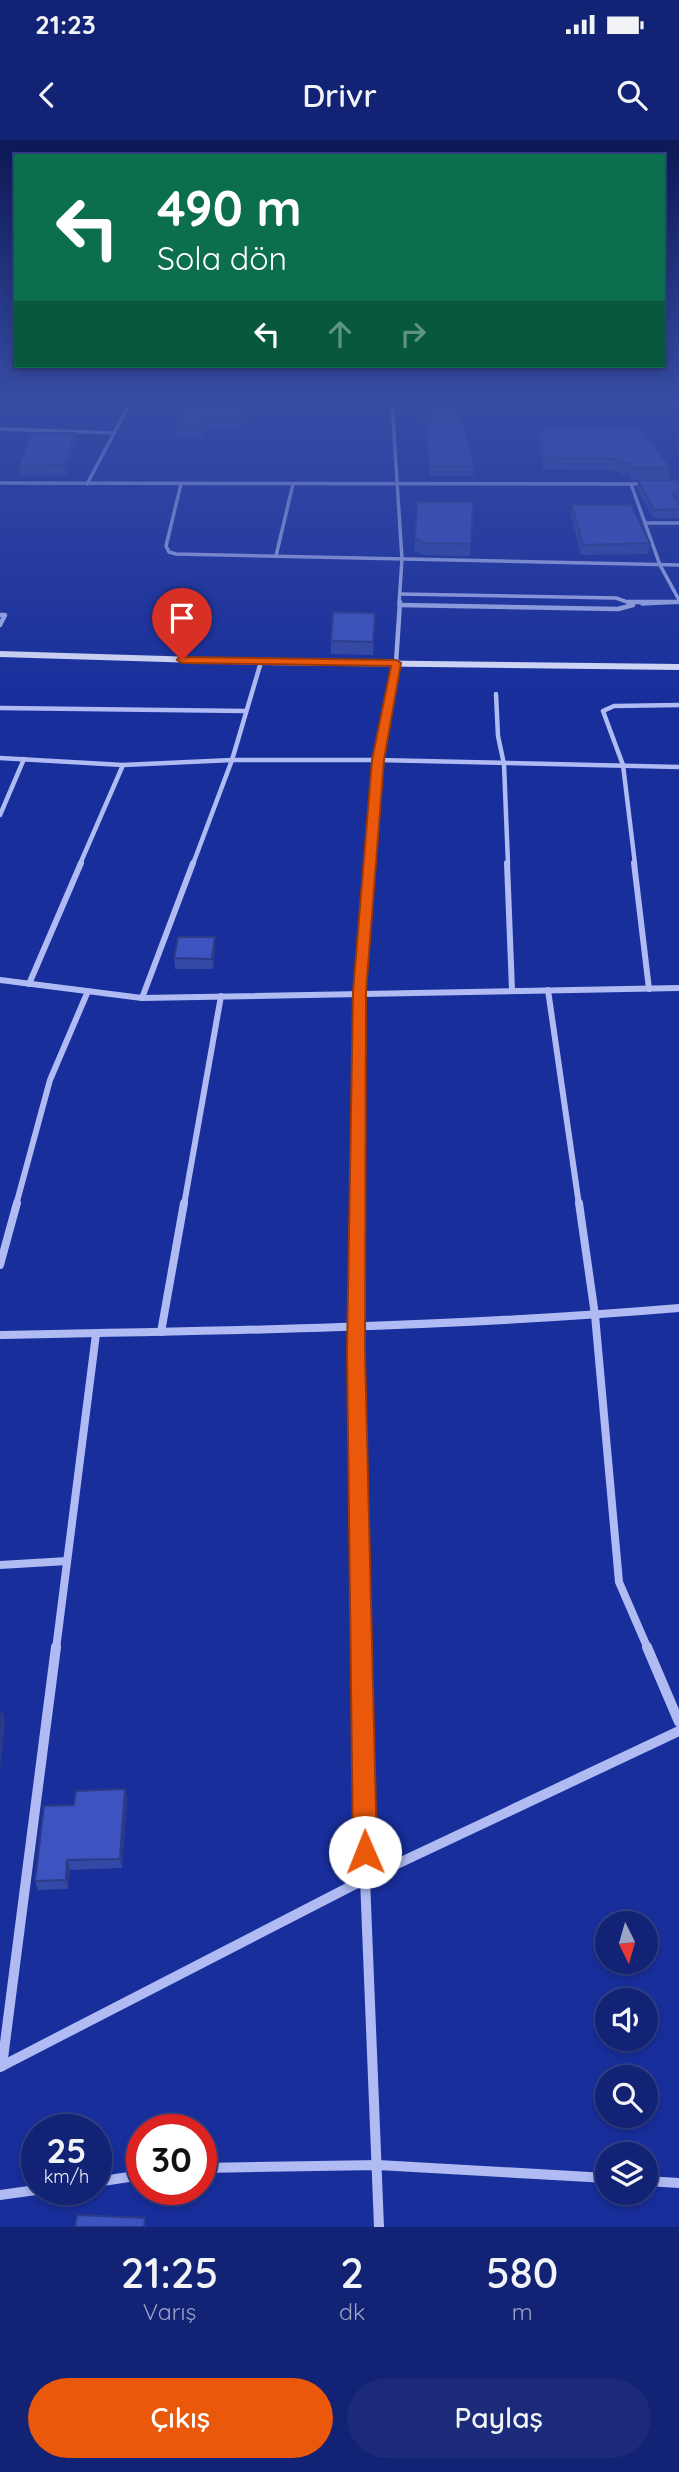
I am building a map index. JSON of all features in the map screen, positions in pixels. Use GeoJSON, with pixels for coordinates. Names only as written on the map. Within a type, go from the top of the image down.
{"type":"FeatureCollection","features":[{"type":"Feature","properties":{"kind":"street"},"geometry":{"type":"LineString","coordinates":[[177,500],[166,546],[169,552],[679,565]]}},
{"type":"Feature","properties":{"kind":"street"},"geometry":{"type":"LineString","coordinates":[[276,556],[289,500]]}},
{"type":"Feature","properties":{"kind":"street"},"geometry":{"type":"LineString","coordinates":[[379,2227],[365,1879],[356,1324],[359,992],[378,760],[396,663],[402,559],[397,500]]}},
{"type":"Feature","properties":{"kind":"street"},"geometry":{"type":"LineString","coordinates":[[400,605],[618,609],[634,604],[679,601],[660,565],[637,500]]}},
{"type":"Feature","properties":{"kind":"street"},"geometry":{"type":"LineString","coordinates":[[645,523],[679,523]]}},
{"type":"Feature","properties":{"kind":"street"},"geometry":{"type":"LineString","coordinates":[[400,594],[616,598],[634,604]]}},
{"type":"Feature","properties":{"kind":"street"},"geometry":{"type":"LineString","coordinates":[[0,615],[5,615],[0,625]]}},
{"type":"Feature","properties":{"kind":"street"},"geometry":{"type":"LineString","coordinates":[[0,654],[261,662],[679,667]]}},
{"type":"Feature","properties":{"kind":"street"},"geometry":{"type":"LineString","coordinates":[[142,998],[232,760],[261,662]]}},
{"type":"Feature","properties":{"kind":"street"},"geometry":{"type":"LineString","coordinates":[[496,694],[498,736],[503,764],[512,990]]}},
{"type":"Feature","properties":{"kind":"street"},"geometry":{"type":"LineString","coordinates":[[649,989],[623,765],[603,712],[614,706],[679,705]]}},
{"type":"Feature","properties":{"kind":"street"},"geometry":{"type":"LineString","coordinates":[[0,708],[246,711]]}},
{"type":"Feature","properties":{"kind":"street"},"geometry":{"type":"LineString","coordinates":[[0,758],[123,765],[232,760],[378,760],[679,767]]}},
{"type":"Feature","properties":{"kind":"street"},"geometry":{"type":"LineString","coordinates":[[0,815],[24,759]]}},
{"type":"Feature","properties":{"kind":"street"},"geometry":{"type":"LineString","coordinates":[[29,984],[123,765]]}},
{"type":"Feature","properties":{"kind":"street"},"geometry":{"type":"LineString","coordinates":[[1,983],[142,998],[679,988]]}},
{"type":"Feature","properties":{"kind":"street"},"geometry":{"type":"LineString","coordinates":[[548,990],[595,1315],[619,1582],[679,1723]]}},
{"type":"Feature","properties":{"kind":"street"},"geometry":{"type":"LineString","coordinates":[[0,1265],[50,1080],[88,991]]}},
{"type":"Feature","properties":{"kind":"street"},"geometry":{"type":"LineString","coordinates":[[162,1332],[221,996]]}},
{"type":"Feature","properties":{"kind":"street"},"geometry":{"type":"LineString","coordinates":[[0,1335],[162,1332],[595,1315],[679,1308]]}},
{"type":"Feature","properties":{"kind":"street"},"geometry":{"type":"LineString","coordinates":[[1,2067],[96,1334]]}},
{"type":"Feature","properties":{"kind":"street"},"geometry":{"type":"LineString","coordinates":[[0,1564],[67,1561]]}},
{"type":"Feature","properties":{"kind":"street"},"geometry":{"type":"LineString","coordinates":[[1,2067],[365,1879],[679,1731]]}},
{"type":"Feature","properties":{"kind":"street"},"geometry":{"type":"LineString","coordinates":[[217,2168],[378,2165],[595,2177]]}},
{"type":"Feature","properties":{"kind":"street"},"geometry":{"type":"LineString","coordinates":[[658,2182],[679,2183]]}},
{"type":"Feature","properties":{"kind":"street"},"geometry":{"type":"LineString","coordinates":[[0,2195],[21,2192]]}},
{"type":"Feature","properties":{"kind":"building"},"geometry":{"type":"Polygon","coordinates":[[[649,500],[677,500],[679,504],[679,509],[654,510],[649,500]]]}},
{"type":"Feature","properties":{"kind":"building"},"geometry":{"type":"Polygon","coordinates":[[[417,502],[473,502],[471,544],[424,543],[415,538],[417,502]]]}},
{"type":"Feature","properties":{"kind":"building"},"geometry":{"type":"Polygon","coordinates":[[[572,505],[631,505],[650,543],[583,545],[572,505]]]}},
{"type":"Feature","properties":{"kind":"building"},"geometry":{"type":"Polygon","coordinates":[[[333,612],[375,613],[373,642],[331,641],[333,612]]]}},
{"type":"Feature","properties":{"kind":"building"},"geometry":{"type":"Polygon","coordinates":[[[178,937],[215,937],[212,959],[174,958],[178,937]]]}},
{"type":"Feature","properties":{"kind":"building"},"geometry":{"type":"Polygon","coordinates":[[[125,1789],[120,1859],[67,1860],[66,1880],[35,1881],[44,1806],[74,1805],[76,1791],[125,1789]]]}},
{"type":"Feature","properties":{"kind":"building"},"geometry":{"type":"Polygon","coordinates":[[[77,2215],[145,2218],[144,2227],[75,2227],[77,2215]]]}},
{"type":"Feature","properties":{"kind":"route"},"geometry":{"type":"LineString","coordinates":[[182,660],[396,663],[378,760],[359,992],[356,1352],[365,1852]]}}]}
